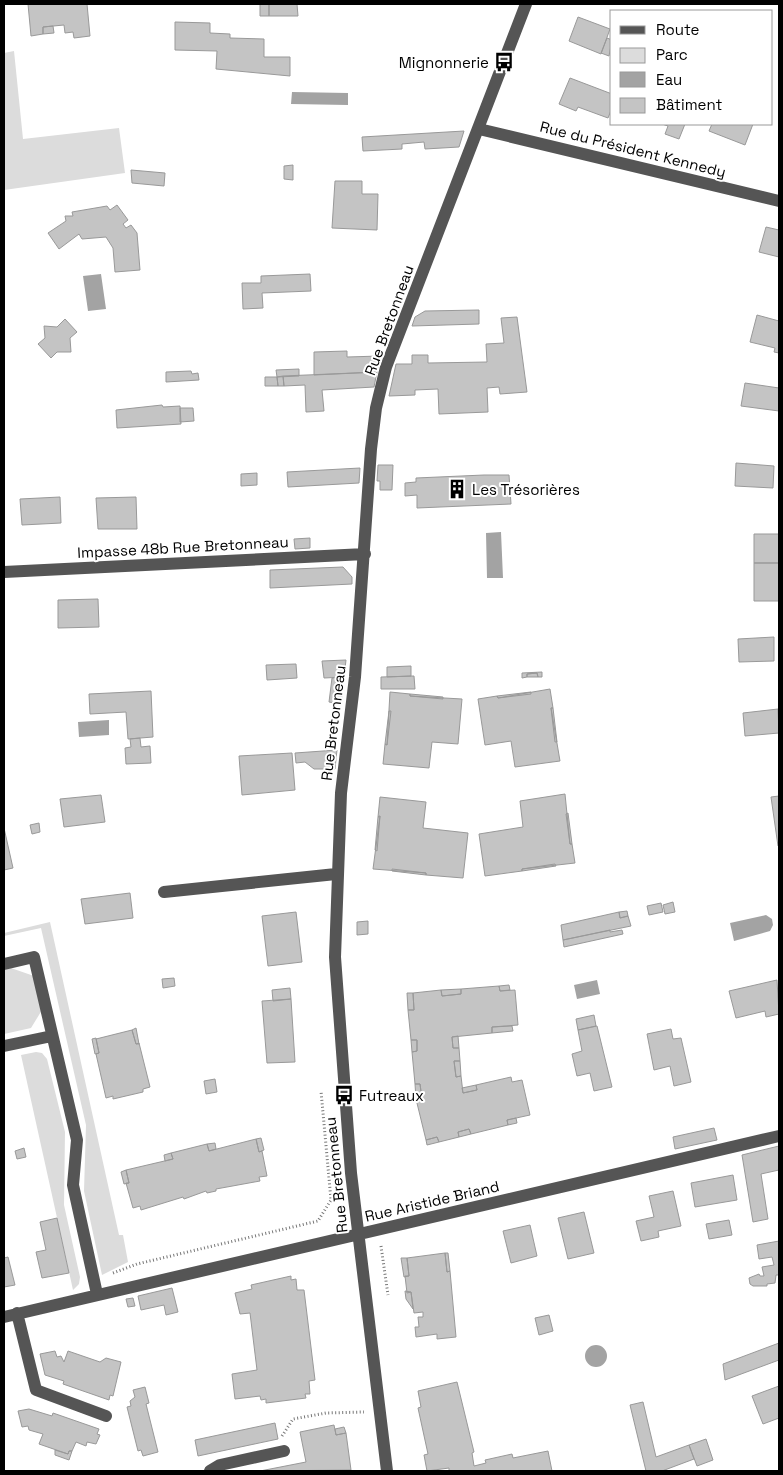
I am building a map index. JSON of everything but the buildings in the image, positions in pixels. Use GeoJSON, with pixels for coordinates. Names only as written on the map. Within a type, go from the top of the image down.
{"type":"FeatureCollection","features":[{"type":"Feature","properties":{"kind":"street","name":"Rue Bretonneau"},"geometry":{"type":"LineString","coordinates":[[387,1471],[358,1235],[344,1089],[335,957],[336,874],[341,793],[355,677],[371,449],[376,408],[386,368],[526,4]]}},
{"type":"Feature","properties":{"kind":"street","name":"Rue du Président Kennedy"},"geometry":{"type":"LineString","coordinates":[[479,128],[779,201]]}},
{"type":"Feature","properties":{"kind":"street","name":"Impasse 48b Rue Bretonneau"},"geometry":{"type":"LineString","coordinates":[[4,572],[364,554]]}},
{"type":"Feature","properties":{"kind":"street"},"geometry":{"type":"LineString","coordinates":[[164,892],[336,874]]}},
{"type":"Feature","properties":{"kind":"street"},"geometry":{"type":"LineString","coordinates":[[4,964],[34,957],[77,1140],[73,1185],[97,1294]]}},
{"type":"Feature","properties":{"kind":"street"},"geometry":{"type":"LineString","coordinates":[[4,1046],[52,1036]]}},
{"type":"Feature","properties":{"kind":"street","name":"Rue Aristide Briand"},"geometry":{"type":"LineString","coordinates":[[4,1317],[779,1136]]}},
{"type":"Feature","properties":{"kind":"street"},"geometry":{"type":"LineString","coordinates":[[17,1313],[36,1390],[106,1416]]}},
{"type":"Feature","properties":{"kind":"street"},"geometry":{"type":"LineString","coordinates":[[210,1471],[220,1465],[284,1451]]}},
{"type":"Feature","properties":{"kind":"path"},"geometry":{"type":"LineString","coordinates":[[94,1281],[137,1264],[318,1221],[331,1200],[321,1091]]}},
{"type":"Feature","properties":{"kind":"path"},"geometry":{"type":"LineString","coordinates":[[380,1241],[388,1295]]}},
{"type":"Feature","properties":{"kind":"path"},"geometry":{"type":"LineString","coordinates":[[284,1451],[282,1432],[293,1419],[326,1412],[364,1412]]}},
{"type":"Feature","properties":{"kind":"green space"},"geometry":{"type":"Polygon","coordinates":[[[14,51],[23,139],[119,128],[125,173],[4,190],[4,53],[14,51]]]}},
{"type":"Feature","properties":{"kind":"green space"},"geometry":{"type":"Polygon","coordinates":[[[50,922],[119,1235],[123,1235],[128,1262],[102,1275],[84,1191],[86,1125],[41,928],[4,936],[4,933],[50,922]]]}},
{"type":"Feature","properties":{"kind":"green space"},"geometry":{"type":"Polygon","coordinates":[[[8,967],[34,976],[42,1010],[31,1028],[4,1034],[4,968],[8,967]]]}},
{"type":"Feature","properties":{"kind":"green space"},"geometry":{"type":"Polygon","coordinates":[[[36,1052],[42,1053],[47,1059],[65,1132],[64,1205],[80,1277],[79,1284],[73,1290],[21,1055],[36,1052]]]}},
{"type":"Feature","properties":{"kind":"water"},"geometry":{"type":"Polygon","coordinates":[[[292,92],[348,93],[348,105],[291,104],[292,92]]]}},
{"type":"Feature","properties":{"kind":"water"},"geometry":{"type":"Polygon","coordinates":[[[101,274],[106,309],[88,311],[83,276],[101,274]]]}},
{"type":"Feature","properties":{"kind":"water"},"geometry":{"type":"Polygon","coordinates":[[[501,532],[503,578],[487,578],[486,533],[501,532]]]}},
{"type":"Feature","properties":{"kind":"water"},"geometry":{"type":"Polygon","coordinates":[[[109,720],[109,735],[79,737],[78,722],[109,720]]]}},
{"type":"Feature","properties":{"kind":"water"},"geometry":{"type":"Polygon","coordinates":[[[766,915],[772,919],[773,925],[770,931],[734,941],[730,923],[766,915]]]}},
{"type":"Feature","properties":{"kind":"water"},"geometry":{"type":"Polygon","coordinates":[[[597,980],[600,994],[577,999],[574,985],[597,980]]]}},
{"type":"Feature","properties":{"kind":"water"},"geometry":{"type":"Polygon","coordinates":[[[596,1345],[604,1348],[607,1356],[604,1364],[596,1367],[588,1364],[585,1356],[588,1348],[596,1345]]]}},
{"type":"Feature","properties":{"kind":"place","name":"Mignonnerie"},"geometry":{"type":"Point","coordinates":[504,62]}},
{"type":"Feature","properties":{"kind":"place","name":"Les Trésorières"},"geometry":{"type":"Point","coordinates":[457,489]}},
{"type":"Feature","properties":{"kind":"place","name":"Futreaux"},"geometry":{"type":"Point","coordinates":[344,1095]}}]}
